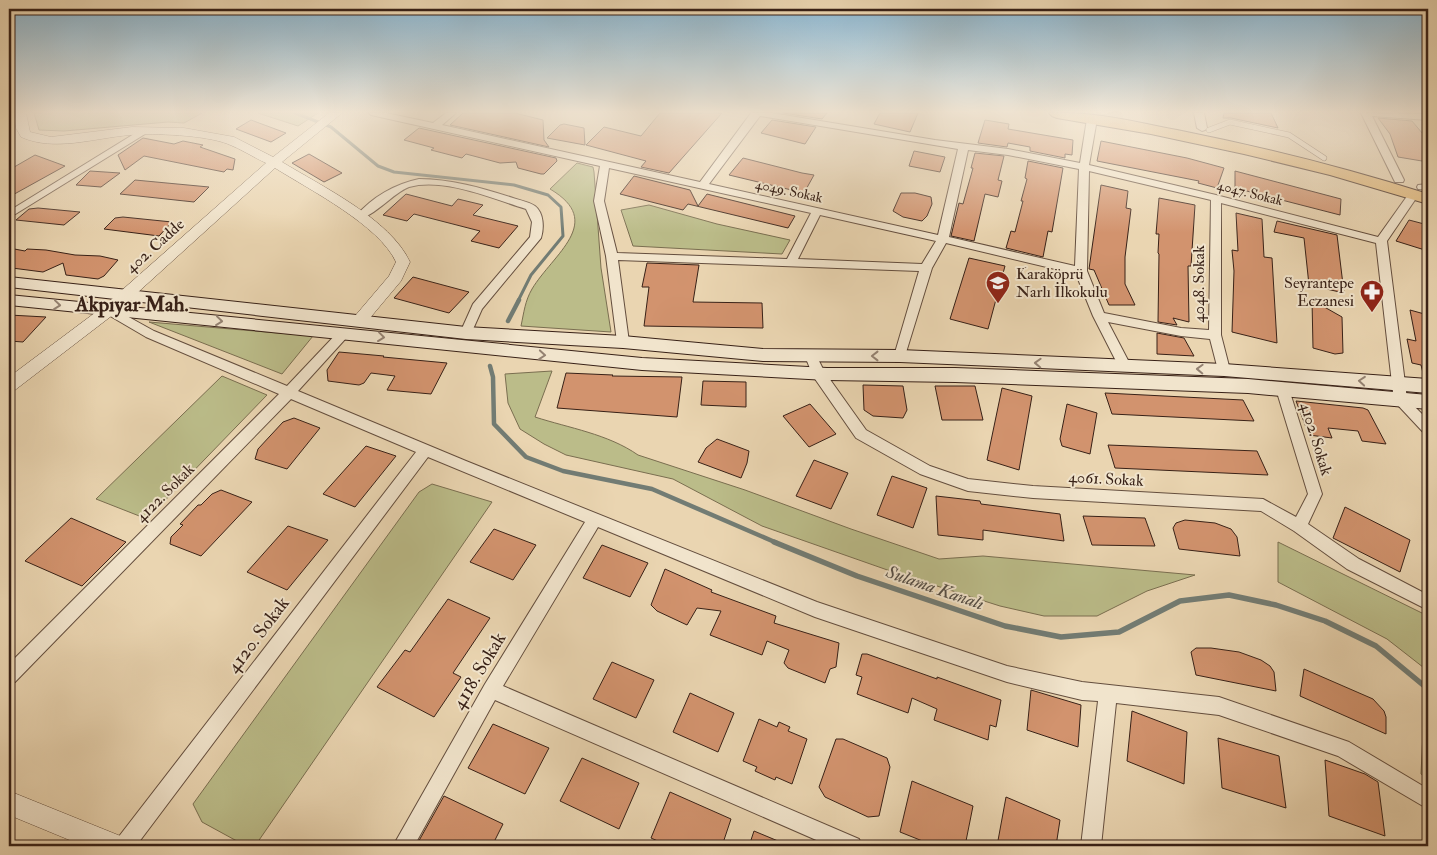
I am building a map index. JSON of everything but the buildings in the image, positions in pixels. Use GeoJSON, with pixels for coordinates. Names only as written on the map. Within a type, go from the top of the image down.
{"type":"FeatureCollection","features":[{"type":"Feature","properties":{"kind":"highway"},"geometry":{"type":"LineString","coordinates":[[1265,153],[1424,191]]}},
{"type":"Feature","properties":{"kind":"highway"},"geometry":{"type":"LineString","coordinates":[[1306,153],[1399,180],[1424,191]]}},
{"type":"Feature","properties":{"kind":"main road"},"geometry":{"type":"LineString","coordinates":[[9,282],[466,333],[623,342],[762,355],[900,356],[1224,370],[1400,393],[1428,402]]}},
{"type":"Feature","properties":{"kind":"main road"},"geometry":{"type":"LineString","coordinates":[[9,300],[642,364],[818,373],[955,375],[1400,393],[1428,386]]}},
{"type":"Feature","properties":{"kind":"street"},"geometry":{"type":"LineString","coordinates":[[9,215],[109,153]]}},
{"type":"Feature","properties":{"kind":"street"},"geometry":{"type":"LineString","coordinates":[[256,153],[274,162],[375,226],[397,249],[403,262],[396,278],[360,320]]}},
{"type":"Feature","properties":{"kind":"street","name":"402. Cadde"},"geometry":{"type":"LineString","coordinates":[[9,386],[126,296],[285,153]]}},
{"type":"Feature","properties":{"kind":"street","name":"4049. Sokak"},"geometry":{"type":"LineString","coordinates":[[551,153],[943,238],[1081,271]]}},
{"type":"Feature","properties":{"kind":"street"},"geometry":{"type":"LineString","coordinates":[[702,186],[727,153]]}},
{"type":"Feature","properties":{"kind":"street"},"geometry":{"type":"LineString","coordinates":[[900,356],[926,268],[943,238],[962,153]]}},
{"type":"Feature","properties":{"kind":"street","name":"4047. Sokak"},"geometry":{"type":"LineString","coordinates":[[1003,153],[1084,167],[1216,198],[1381,241]]}},
{"type":"Feature","properties":{"kind":"street"},"geometry":{"type":"LineString","coordinates":[[1086,153],[1084,167],[1081,271],[1099,316],[1125,366]]}},
{"type":"Feature","properties":{"kind":"street"},"geometry":{"type":"LineString","coordinates":[[1386,153],[1399,180]]}},
{"type":"Feature","properties":{"kind":"street"},"geometry":{"type":"LineString","coordinates":[[605,165],[599,201],[612,256],[623,342]]}},
{"type":"Feature","properties":{"kind":"street"},"geometry":{"type":"LineString","coordinates":[[360,216],[405,185],[422,183],[446,183],[530,207],[535,211],[538,229],[535,238],[477,307],[466,333]]}},
{"type":"Feature","properties":{"kind":"street"},"geometry":{"type":"LineString","coordinates":[[1424,191],[1381,241],[1400,393],[1428,428]]}},
{"type":"Feature","properties":{"kind":"street","name":"4048. Sokak"},"geometry":{"type":"LineString","coordinates":[[1216,198],[1215,335],[1224,370]]}},
{"type":"Feature","properties":{"kind":"street"},"geometry":{"type":"LineString","coordinates":[[791,263],[816,211]]}},
{"type":"Feature","properties":{"kind":"street"},"geometry":{"type":"LineString","coordinates":[[612,256],[926,268]]}},
{"type":"Feature","properties":{"kind":"street"},"geometry":{"type":"LineString","coordinates":[[109,310],[150,334],[595,520],[815,609],[1007,674],[1082,691],[1219,706],[1342,748],[1428,800]]}},
{"type":"Feature","properties":{"kind":"street"},"geometry":{"type":"LineString","coordinates":[[1099,316],[1181,332],[1215,335]]}},
{"type":"Feature","properties":{"kind":"street","name":"4122. Sokak"},"geometry":{"type":"LineString","coordinates":[[9,676],[344,333]]}},
{"type":"Feature","properties":{"kind":"street","name":"4061. Sokak"},"geometry":{"type":"LineString","coordinates":[[811,356],[818,373],[860,434],[926,470],[968,484],[1033,492],[1263,505],[1299,526],[1353,564],[1428,603]]}},
{"type":"Feature","properties":{"kind":"street","name":"4102. Sokak"},"geometry":{"type":"LineString","coordinates":[[1283,389],[1315,494],[1299,526]]}},
{"type":"Feature","properties":{"kind":"street","name":"4120. Sokak"},"geometry":{"type":"LineString","coordinates":[[124,846],[426,450]]}},
{"type":"Feature","properties":{"kind":"street","name":"4118. Sokak"},"geometry":{"type":"LineString","coordinates":[[403,846],[491,690],[595,520]]}},
{"type":"Feature","properties":{"kind":"street"},"geometry":{"type":"LineString","coordinates":[[491,690],[852,846]]}},
{"type":"Feature","properties":{"kind":"street"},"geometry":{"type":"LineString","coordinates":[[1091,846],[1108,694]]}},
{"type":"Feature","properties":{"kind":"street"},"geometry":{"type":"LineString","coordinates":[[9,803],[114,846]]}},
{"type":"Feature","properties":{"kind":"green space"},"geometry":{"type":"Polygon","coordinates":[[[577,163],[593,167],[601,268],[611,332],[521,326],[526,302],[532,289],[570,238],[574,226],[574,214],[566,201],[550,189],[577,163]]]}},
{"type":"Feature","properties":{"kind":"green space"},"geometry":{"type":"Polygon","coordinates":[[[649,205],[717,224],[790,240],[782,254],[633,246],[621,210],[649,205]]]}},
{"type":"Feature","properties":{"kind":"green space"},"geometry":{"type":"Polygon","coordinates":[[[149,322],[313,336],[282,374],[149,322]]]}},
{"type":"Feature","properties":{"kind":"green space"},"geometry":{"type":"Polygon","coordinates":[[[552,371],[535,417],[588,432],[614,442],[638,455],[745,490],[939,559],[983,556],[1195,575],[1147,591],[1097,616],[1044,616],[1000,606],[896,573],[762,526],[673,479],[566,455],[544,444],[520,429],[508,403],[505,374],[552,371]]]}},
{"type":"Feature","properties":{"kind":"green space"},"geometry":{"type":"Polygon","coordinates":[[[222,376],[267,395],[147,519],[96,499],[222,376]]]}},
{"type":"Feature","properties":{"kind":"green space"},"geometry":{"type":"Polygon","coordinates":[[[432,484],[492,502],[255,846],[246,846],[202,822],[193,804],[419,492],[432,484]]]}},
{"type":"Feature","properties":{"kind":"green space"},"geometry":{"type":"Polygon","coordinates":[[[1278,542],[1428,616],[1428,671],[1387,639],[1278,582],[1278,542]]]}},
{"type":"Feature","properties":{"kind":"green space"},"geometry":{"type":"Polygon","coordinates":[[[1424,712],[1428,716],[1428,779],[1421,774],[1424,712]]]}},
{"type":"Feature","properties":{"kind":"waterway","name":"Sulama Kanalı"},"geometry":{"type":"LineString","coordinates":[[362,153],[378,166],[394,172],[514,185],[548,195],[561,207],[563,236],[531,275],[518,301]]}},
{"type":"Feature","properties":{"kind":"waterway","name":"Sulama Kanalı"},"geometry":{"type":"LineString","coordinates":[[508,321],[519,300]]}},
{"type":"Feature","properties":{"kind":"waterway","name":"Sulama Kanalı"},"geometry":{"type":"LineString","coordinates":[[490,366],[493,377],[494,424],[526,457],[563,471],[652,489],[777,543]]}},
{"type":"Feature","properties":{"kind":"waterway","name":"Sulama Kanalı"},"geometry":{"type":"LineString","coordinates":[[774,542],[857,576],[1005,626],[1061,637],[1119,632],[1180,601],[1229,595],[1276,605],[1325,621],[1376,646],[1428,689]]}},
{"type":"Feature","properties":{"kind":"place","name":"Karaköprü Narlı İlkokulu"},"geometry":{"type":"Point","coordinates":[998,304]}},
{"type":"Feature","properties":{"kind":"place","name":"Seyrantepe Eczanesi"},"geometry":{"type":"Point","coordinates":[1372,313]}},
{"type":"Feature","properties":{"kind":"district","name":"Akpıyar Mah."},"geometry":{"type":"Point","coordinates":[132,304]}}]}
